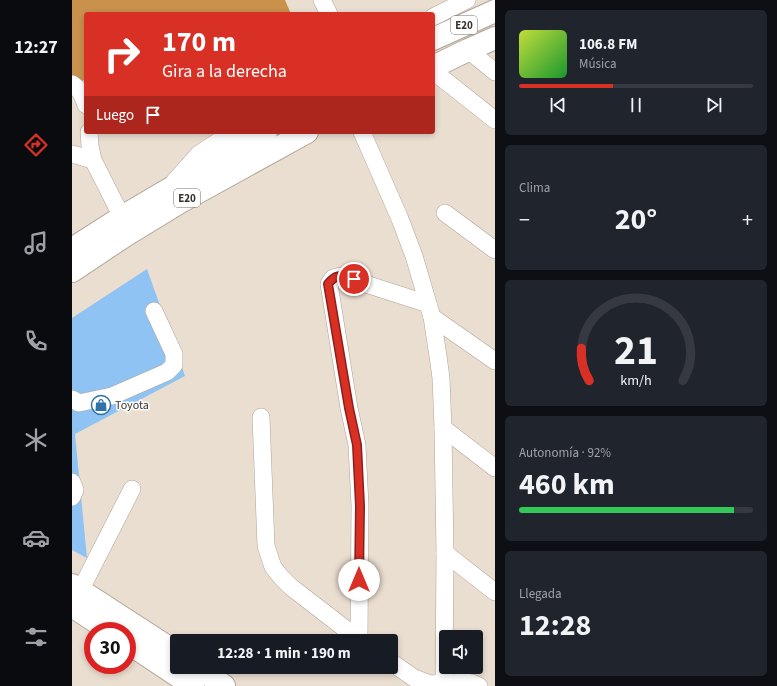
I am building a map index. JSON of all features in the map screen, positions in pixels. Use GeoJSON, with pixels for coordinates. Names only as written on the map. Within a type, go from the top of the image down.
{"type":"FeatureCollection","features":[{"type":"Feature","properties":{"kind":"highway","name":"E20"},"geometry":{"type":"LineString","coordinates":[[435,38],[495,11]]}},
{"type":"Feature","properties":{"kind":"highway","name":"E20"},"geometry":{"type":"LineString","coordinates":[[435,66],[495,38]]}},
{"type":"Feature","properties":{"kind":"highway","name":"E20"},"geometry":{"type":"LineString","coordinates":[[72,249],[122,217],[263,134]]}},
{"type":"Feature","properties":{"kind":"highway","name":"E20"},"geometry":{"type":"LineString","coordinates":[[72,271],[126,235],[180,202],[303,134]]}},
{"type":"Feature","properties":{"kind":"highway"},"geometry":{"type":"LineString","coordinates":[[75,594],[101,622]]}},
{"type":"Feature","properties":{"kind":"highway"},"geometry":{"type":"LineString","coordinates":[[75,594],[170,649]]}},
{"type":"Feature","properties":{"kind":"highway"},"geometry":{"type":"LineString","coordinates":[[136,648],[193,686]]}},
{"type":"Feature","properties":{"kind":"highway"},"geometry":{"type":"LineString","coordinates":[[208,674],[224,686]]}},
{"type":"Feature","properties":{"kind":"street"},"geometry":{"type":"LineString","coordinates":[[322,0],[328,12]]}},
{"type":"Feature","properties":{"kind":"street"},"geometry":{"type":"LineString","coordinates":[[435,16],[467,0]]}},
{"type":"Feature","properties":{"kind":"street"},"geometry":{"type":"LineString","coordinates":[[468,50],[495,72]]}},
{"type":"Feature","properties":{"kind":"street"},"geometry":{"type":"LineString","coordinates":[[435,74],[495,120]]}},
{"type":"Feature","properties":{"kind":"street"},"geometry":{"type":"LineString","coordinates":[[72,84],[77,87],[84,100]]}},
{"type":"Feature","properties":{"kind":"street"},"geometry":{"type":"LineString","coordinates":[[89,134],[93,160],[122,217]]}},
{"type":"Feature","properties":{"kind":"street"},"geometry":{"type":"LineString","coordinates":[[166,191],[199,154],[230,134]]}},
{"type":"Feature","properties":{"kind":"street"},"geometry":{"type":"LineString","coordinates":[[363,134],[400,219],[414,256],[430,310],[438,356],[441,378],[443,428],[445,553],[444,685]]}},
{"type":"Feature","properties":{"kind":"street"},"geometry":{"type":"LineString","coordinates":[[72,154],[93,160]]}},
{"type":"Feature","properties":{"kind":"street"},"geometry":{"type":"LineString","coordinates":[[445,213],[495,250]]}},
{"type":"Feature","properties":{"kind":"street"},"geometry":{"type":"LineString","coordinates":[[360,634],[360,506],[357,445],[349,408],[328,284],[333,278],[341,276],[430,310],[495,362]]}},
{"type":"Feature","properties":{"kind":"street"},"geometry":{"type":"LineString","coordinates":[[72,399],[79,403],[112,396],[167,372],[174,364],[174,354],[154,311]]}},
{"type":"Feature","properties":{"kind":"street"},"geometry":{"type":"LineString","coordinates":[[261,418],[266,546],[273,567],[291,587],[352,634]]}},
{"type":"Feature","properties":{"kind":"street"},"geometry":{"type":"LineString","coordinates":[[443,428],[495,468]]}},
{"type":"Feature","properties":{"kind":"street"},"geometry":{"type":"LineString","coordinates":[[72,482],[75,490],[72,497]]}},
{"type":"Feature","properties":{"kind":"street"},"geometry":{"type":"LineString","coordinates":[[75,594],[132,489]]}},
{"type":"Feature","properties":{"kind":"street"},"geometry":{"type":"LineString","coordinates":[[445,553],[495,592]]}},
{"type":"Feature","properties":{"kind":"street"},"geometry":{"type":"LineString","coordinates":[[398,667],[424,683],[444,685],[465,682],[479,686]]}},
{"type":"Feature","properties":{"kind":"shaded area"},"geometry":{"type":"Polygon","coordinates":[[[72,0],[285,0],[290,12],[84,12],[84,80],[72,86],[72,0]]]}},
{"type":"Feature","properties":{"kind":"building","name":"Toyota"},"geometry":{"type":"Polygon","coordinates":[[[147,269],[185,376],[75,434],[87,558],[72,550],[72,318],[147,269]]]}},
{"type":"Feature","properties":{"kind":"place","name":"Toyota"},"geometry":{"type":"Point","coordinates":[101,405]}},
{"type":"Feature","properties":{"kind":"route"},"geometry":{"type":"LineString","coordinates":[[354,279],[341,276],[333,278],[328,284],[349,408],[357,445],[360,506],[359,580]]}}]}
